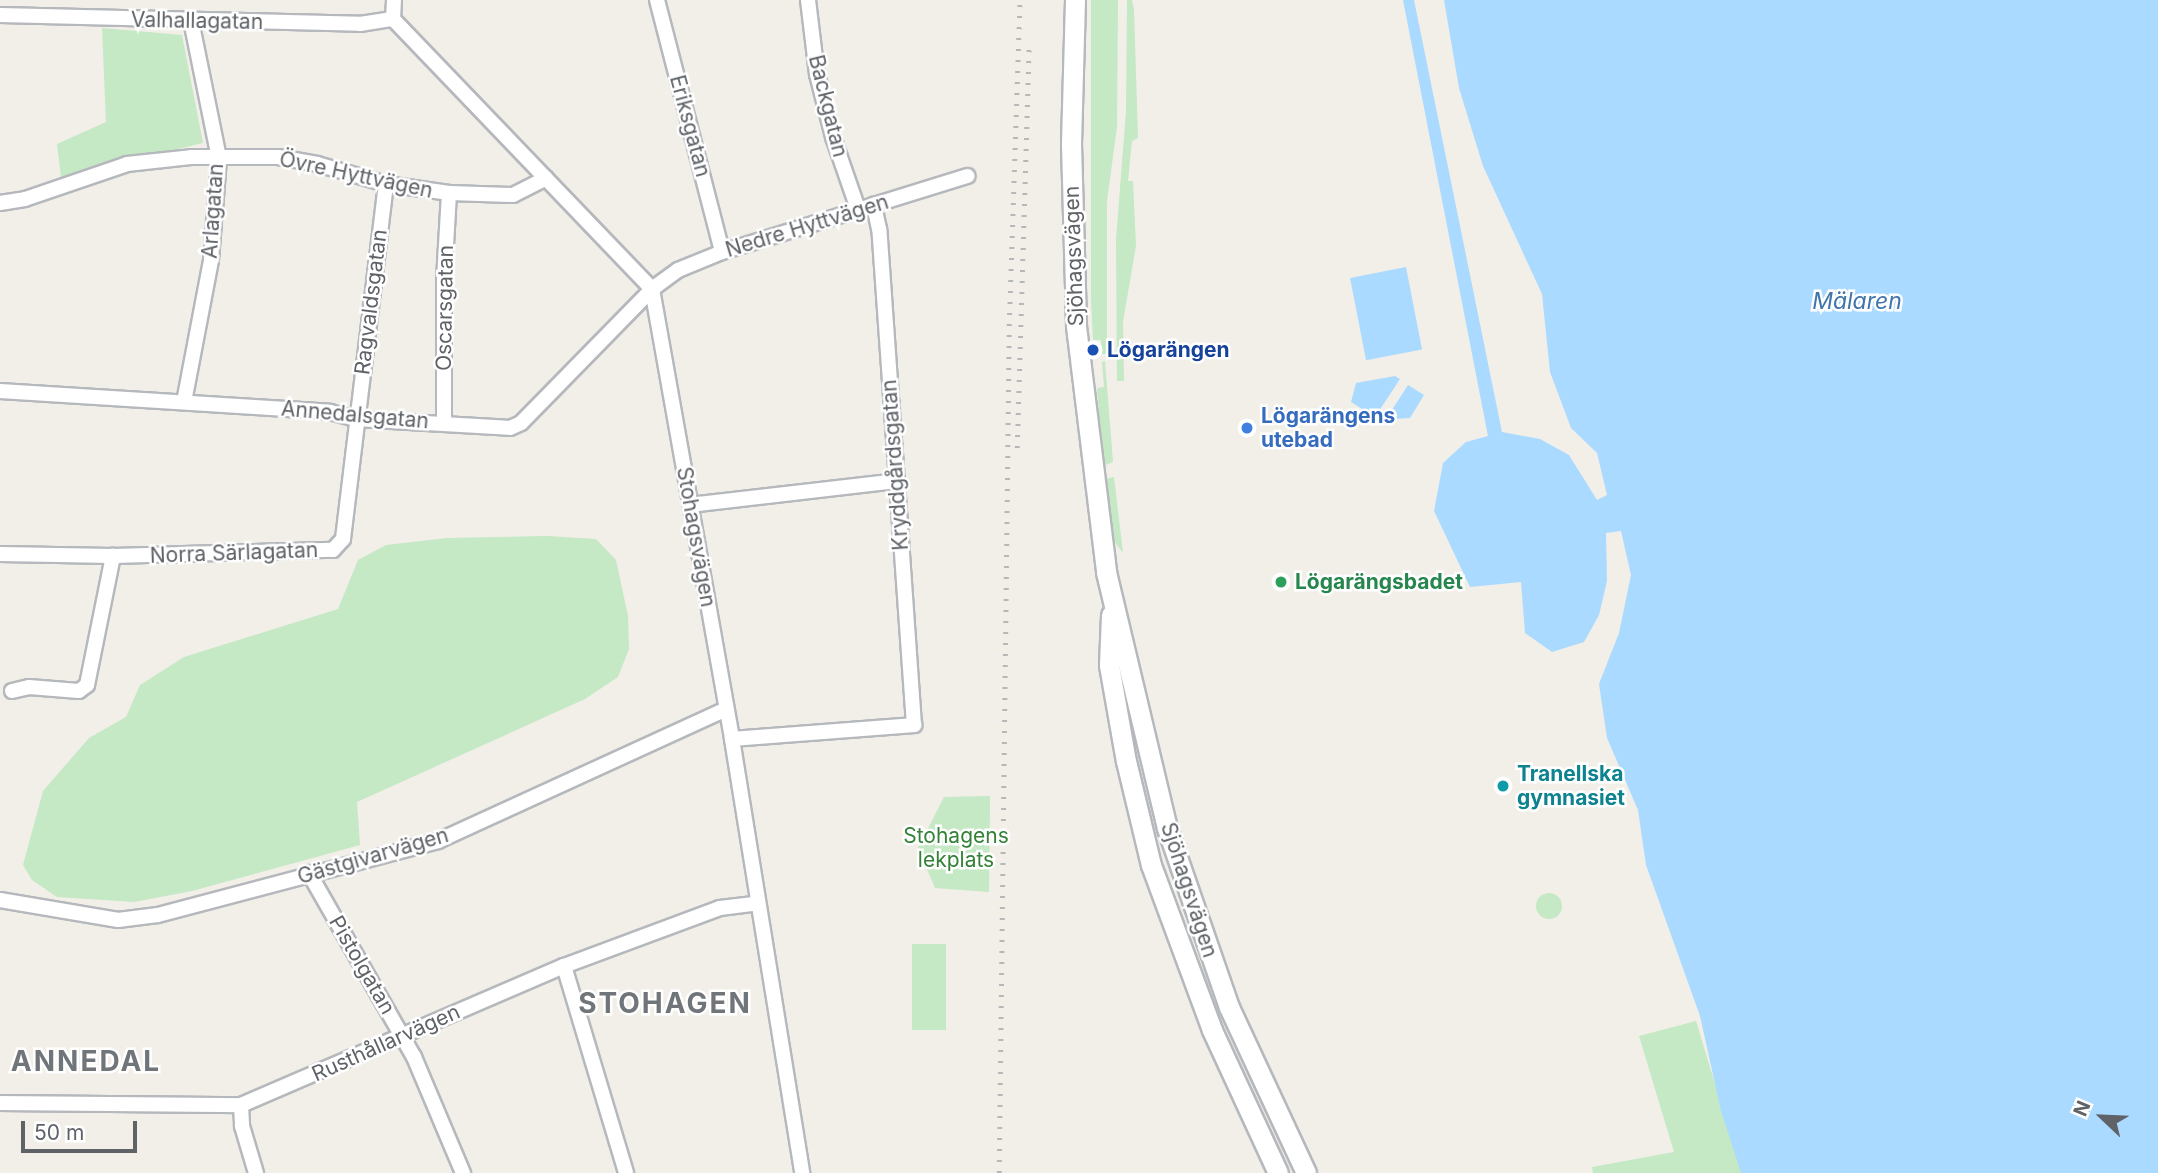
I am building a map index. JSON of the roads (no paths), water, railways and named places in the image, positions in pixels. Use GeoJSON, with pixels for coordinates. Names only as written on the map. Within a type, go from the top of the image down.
{"type":"FeatureCollection","features":[{"type":"Feature","properties":{"kind":"main road","name":"Sjöhagsvägen"},"geometry":{"type":"LineString","coordinates":[[1075,0],[1071,144],[1076,326],[1092,474],[1111,593],[1167,828],[1229,1007],[1306,1173]]}},
{"type":"Feature","properties":{"kind":"main road","name":"Sjöhagsvägen"},"geometry":{"type":"LineString","coordinates":[[1111,593],[1110,665],[1126,761],[1151,865],[1212,1030],[1278,1173]]}},
{"type":"Feature","properties":{"kind":"main road"},"geometry":{"type":"LineString","coordinates":[[1170,918],[1198,955],[1214,966],[1213,989],[1246,1072],[1256,1125]]}},
{"type":"Feature","properties":{"kind":"street"},"geometry":{"type":"LineString","coordinates":[[394,0],[393,19],[652,289]]}},
{"type":"Feature","properties":{"kind":"street","name":"Eriksgatan"},"geometry":{"type":"LineString","coordinates":[[657,0],[722,252]]}},
{"type":"Feature","properties":{"kind":"street","name":"Backgatan"},"geometry":{"type":"LineString","coordinates":[[808,0],[817,74],[832,137],[858,209]]}},
{"type":"Feature","properties":{"kind":"street","name":"Valhallagatan"},"geometry":{"type":"LineString","coordinates":[[0,15],[360,24],[393,19]]}},
{"type":"Feature","properties":{"kind":"street","name":"Arlagatan"},"geometry":{"type":"LineString","coordinates":[[184,402],[211,260],[219,158],[191,20]]}},
{"type":"Feature","properties":{"kind":"street","name":"Övre Hyttvägen"},"geometry":{"type":"LineString","coordinates":[[0,203],[25,199],[127,164],[159,159],[291,159],[317,163],[386,184],[449,193],[513,195],[546,178]]}},
{"type":"Feature","properties":{"kind":"street","name":"Nedre Hyttvägen"},"geometry":{"type":"LineString","coordinates":[[652,289],[678,270],[722,252],[967,176]]}},
{"type":"Feature","properties":{"kind":"street","name":"Ragvaldsgatan"},"geometry":{"type":"LineString","coordinates":[[356,419],[386,184]]}},
{"type":"Feature","properties":{"kind":"street","name":"Oscarsgatan"},"geometry":{"type":"LineString","coordinates":[[444,422],[444,280],[449,193]]}},
{"type":"Feature","properties":{"kind":"street","name":"Kryddgårdsgatan"},"geometry":{"type":"LineString","coordinates":[[732,739],[914,725],[879,229],[874,205]]}},
{"type":"Feature","properties":{"kind":"street","name":"Annedalsgatan"},"geometry":{"type":"LineString","coordinates":[[0,391],[330,412],[356,419],[444,422],[499,428],[521,422],[652,289]]}},
{"type":"Feature","properties":{"kind":"street","name":"Stohagsvägen"},"geometry":{"type":"LineString","coordinates":[[652,289],[732,739],[802,1173]]}},
{"type":"Feature","properties":{"kind":"street","name":"Norra Särlagatan"},"geometry":{"type":"LineString","coordinates":[[0,554],[113,556],[332,550],[343,539],[356,419]]}},
{"type":"Feature","properties":{"kind":"street"},"geometry":{"type":"LineString","coordinates":[[690,505],[895,481]]}},
{"type":"Feature","properties":{"kind":"street"},"geometry":{"type":"LineString","coordinates":[[12,691],[29,687],[79,691],[87,685],[113,556]]}},
{"type":"Feature","properties":{"kind":"street","name":"Gästgivarvägen"},"geometry":{"type":"LineString","coordinates":[[0,900],[118,920],[158,915],[438,841],[726,709]]}},
{"type":"Feature","properties":{"kind":"street","name":"Pistolgatan"},"geometry":{"type":"LineString","coordinates":[[309,873],[403,1036],[463,1173]]}},
{"type":"Feature","properties":{"kind":"street","name":"Rusthållarvägen"},"geometry":{"type":"LineString","coordinates":[[0,1103],[241,1105],[564,966],[720,908],[758,903]]}},
{"type":"Feature","properties":{"kind":"street"},"geometry":{"type":"LineString","coordinates":[[564,966],[626,1173]]}},
{"type":"Feature","properties":{"kind":"street"},"geometry":{"type":"LineString","coordinates":[[241,1105],[242,1126],[256,1173]]}},
{"type":"Feature","properties":{"kind":"water","name":"Mälaren"},"geometry":{"type":"Polygon","coordinates":[[[1403,0],[1414,0],[1502,432],[1540,439],[1569,455],[1597,500],[1607,495],[1597,453],[1571,428],[1550,372],[1542,294],[1483,166],[1459,88],[1444,0],[2158,0],[2158,1173],[1741,1173],[1721,1111],[1700,1016],[1646,865],[1638,810],[1607,738],[1599,684],[1619,633],[1631,575],[1621,531],[1606,533],[1607,581],[1599,615],[1584,642],[1552,652],[1525,633],[1521,582],[1470,587],[1434,511],[1443,463],[1466,442],[1488,436],[1403,0]]]}},
{"type":"Feature","properties":{"kind":"water"},"geometry":{"type":"Polygon","coordinates":[[[1406,267],[1422,349],[1366,360],[1350,278],[1406,267]]]}},
{"type":"Feature","properties":{"kind":"water"},"geometry":{"type":"Polygon","coordinates":[[[1395,376],[1400,379],[1375,417],[1351,402],[1356,383],[1395,376]]]}},
{"type":"Feature","properties":{"kind":"water"},"geometry":{"type":"Polygon","coordinates":[[[1408,385],[1424,395],[1410,418],[1392,419],[1388,416],[1408,385]]]}},
{"type":"Feature","properties":{"kind":"railway"},"geometry":{"type":"LineString","coordinates":[[999,1173],[1009,326],[1020,0]]}},
{"type":"Feature","properties":{"kind":"railway"},"geometry":{"type":"LineString","coordinates":[[1017,448],[1029,49]]}},
{"type":"Feature","properties":{"kind":"place","name":"Lögarängen"},"geometry":{"type":"Point","coordinates":[1093,350]}},
{"type":"Feature","properties":{"kind":"place","name":"Lögarängens utebad"},"geometry":{"type":"Point","coordinates":[1247,428]}},
{"type":"Feature","properties":{"kind":"place","name":"Lögarängsbadet"},"geometry":{"type":"Point","coordinates":[1281,582]}},
{"type":"Feature","properties":{"kind":"place","name":"Tranellska gymnasiet"},"geometry":{"type":"Point","coordinates":[1503,786]}},
{"type":"Feature","properties":{"kind":"district","name":"STOHAGEN"},"geometry":{"type":"Point","coordinates":[665,1003]}},
{"type":"Feature","properties":{"kind":"district","name":"ANNEDAL"},"geometry":{"type":"Point","coordinates":[86,1061]}},
{"type":"Feature","properties":{"kind":"park label","name":"Stohagens lekplats"},"geometry":{"type":"Point","coordinates":[956,848]}}]}
